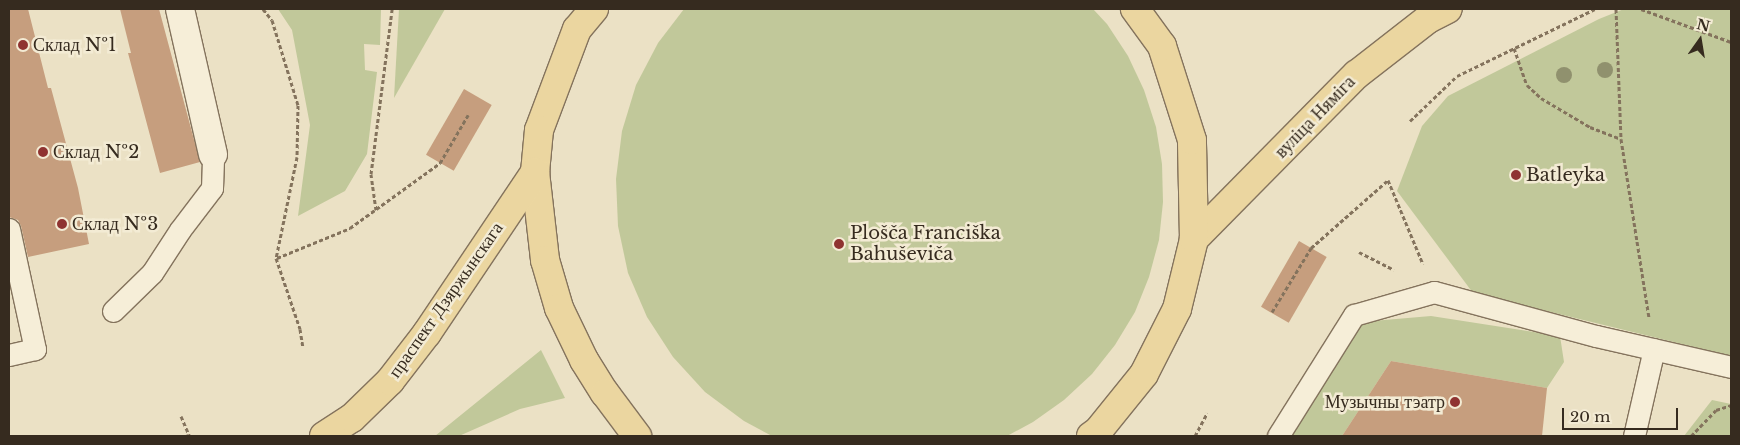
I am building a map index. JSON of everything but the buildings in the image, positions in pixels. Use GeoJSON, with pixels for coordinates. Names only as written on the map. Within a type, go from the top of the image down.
{"type":"FeatureCollection","features":[{"type":"Feature","properties":{"kind":"main road"},"geometry":{"type":"LineString","coordinates":[[594,9],[577,29],[539,130],[535,172],[545,260],[559,308],[584,360],[605,393],[637,436]]}},
{"type":"Feature","properties":{"kind":"main road"},"geometry":{"type":"LineString","coordinates":[[1096,434],[1144,374],[1176,309],[1194,239],[1192,140],[1162,46],[1135,9]]}},
{"type":"Feature","properties":{"kind":"main road","name":"вуліца Няміга"},"geometry":{"type":"LineString","coordinates":[[1194,239],[1356,75],[1428,19],[1448,9]]}},
{"type":"Feature","properties":{"kind":"main road","name":"праспект Дзяржынскага"},"geometry":{"type":"LineString","coordinates":[[324,436],[352,418],[390,381],[427,333],[535,172]]}},
{"type":"Feature","properties":{"kind":"street"},"geometry":{"type":"LineString","coordinates":[[180,9],[213,154]]}},
{"type":"Feature","properties":{"kind":"lane"},"geometry":{"type":"LineString","coordinates":[[113,310],[152,273],[180,230],[212,188],[213,154]]}},
{"type":"Feature","properties":{"kind":"lane"},"geometry":{"type":"LineString","coordinates":[[9,229],[35,349],[9,355]]}},
{"type":"Feature","properties":{"kind":"lane"},"geometry":{"type":"LineString","coordinates":[[1278,436],[1354,315],[1434,292],[1731,367]]}},
{"type":"Feature","properties":{"kind":"lane"},"geometry":{"type":"LineString","coordinates":[[1634,436],[1654,349]]}},
{"type":"Feature","properties":{"kind":"path"},"geometry":{"type":"LineString","coordinates":[[263,9],[272,20],[298,104],[298,157],[276,258],[300,329],[303,346]]}},
{"type":"Feature","properties":{"kind":"path"},"geometry":{"type":"LineString","coordinates":[[376,211],[371,174],[392,9]]}},
{"type":"Feature","properties":{"kind":"path"},"geometry":{"type":"LineString","coordinates":[[1410,121],[1457,76],[1595,9]]}},
{"type":"Feature","properties":{"kind":"path"},"geometry":{"type":"LineString","coordinates":[[1616,9],[1620,139],[1654,349]]}},
{"type":"Feature","properties":{"kind":"path"},"geometry":{"type":"LineString","coordinates":[[1641,9],[1731,42]]}},
{"type":"Feature","properties":{"kind":"path"},"geometry":{"type":"LineString","coordinates":[[1514,48],[1527,85],[1541,98],[1590,127],[1620,139]]}},
{"type":"Feature","properties":{"kind":"path"},"geometry":{"type":"LineString","coordinates":[[276,258],[350,228],[376,211],[440,163],[468,115]]}},
{"type":"Feature","properties":{"kind":"path"},"geometry":{"type":"LineString","coordinates":[[1272,312],[1311,248],[1388,180],[1434,292]]}},
{"type":"Feature","properties":{"kind":"path"},"geometry":{"type":"LineString","coordinates":[[1359,252],[1434,292]]}},
{"type":"Feature","properties":{"kind":"path"},"geometry":{"type":"LineString","coordinates":[[1691,436],[1716,410],[1731,405]]}},
{"type":"Feature","properties":{"kind":"path"},"geometry":{"type":"LineString","coordinates":[[1195,436],[1206,413]]}},
{"type":"Feature","properties":{"kind":"path"},"geometry":{"type":"LineString","coordinates":[[181,416],[189,435],[186,436]]}},
{"type":"Feature","properties":{"kind":"green space"},"geometry":{"type":"Polygon","coordinates":[[[278,9],[381,9],[380,45],[364,44],[365,70],[377,72],[367,154],[345,191],[298,216],[310,125],[292,30],[278,9]]]}},
{"type":"Feature","properties":{"kind":"green space"},"geometry":{"type":"Polygon","coordinates":[[[399,9],[445,9],[394,98],[399,9]]]}},
{"type":"Feature","properties":{"kind":"green space"},"geometry":{"type":"Polygon","coordinates":[[[684,9],[1093,9],[1107,24],[1128,56],[1144,90],[1156,127],[1162,164],[1163,202],[1159,240],[1149,277],[1135,312],[1115,345],[1092,374],[1064,400],[1033,422],[1007,436],[772,436],[744,421],[705,392],[673,357],[647,317],[628,273],[618,226],[616,179],[622,131],[636,85],[658,43],[684,9]]]}},
{"type":"Feature","properties":{"kind":"green space"},"geometry":{"type":"Polygon","coordinates":[[[1624,9],[1731,9],[1731,356],[1473,293],[1397,191],[1422,126],[1448,96],[1599,19],[1624,9]]]}},
{"type":"Feature","properties":{"kind":"green space"},"geometry":{"type":"Polygon","coordinates":[[[1431,316],[1560,336],[1564,362],[1547,388],[1391,361],[1342,436],[1288,436],[1361,322],[1431,316]]]}},
{"type":"Feature","properties":{"kind":"green space"},"geometry":{"type":"Polygon","coordinates":[[[541,350],[565,398],[520,409],[459,436],[435,436],[541,350]]]}},
{"type":"Feature","properties":{"kind":"green space"},"geometry":{"type":"Polygon","coordinates":[[[1712,400],[1731,404],[1731,436],[1684,436],[1712,400]]]}},
{"type":"Feature","properties":{"kind":"place","name":"Склад №1"},"geometry":{"type":"Point","coordinates":[23,45]}},
{"type":"Feature","properties":{"kind":"place","name":"Склад №2"},"geometry":{"type":"Point","coordinates":[43,152]}},
{"type":"Feature","properties":{"kind":"place","name":"Batleyka"},"geometry":{"type":"Point","coordinates":[1516,175]}},
{"type":"Feature","properties":{"kind":"place","name":"Склад №3"},"geometry":{"type":"Point","coordinates":[62,224]}},
{"type":"Feature","properties":{"kind":"place","name":"Plošča Franciška Bahuševiča"},"geometry":{"type":"Point","coordinates":[839,244]}},
{"type":"Feature","properties":{"kind":"place","name":"Музычны тэатр"},"geometry":{"type":"Point","coordinates":[1455,402]}}]}
